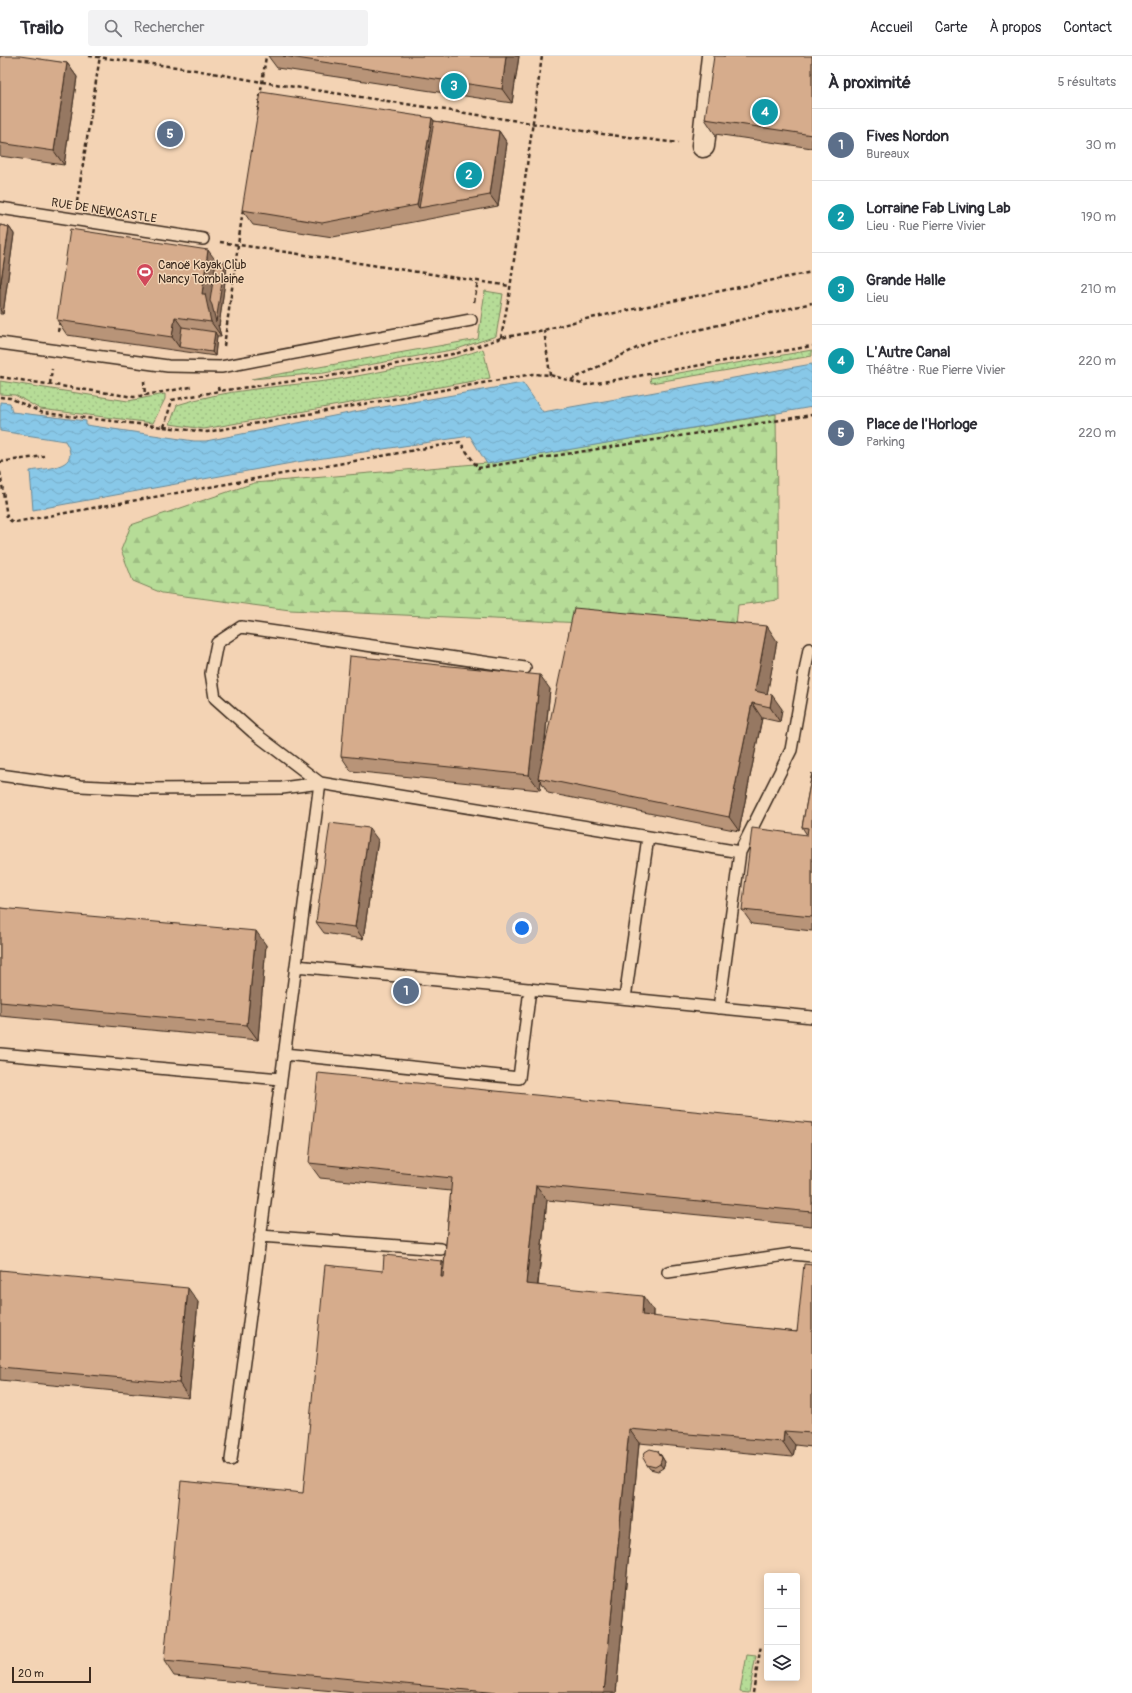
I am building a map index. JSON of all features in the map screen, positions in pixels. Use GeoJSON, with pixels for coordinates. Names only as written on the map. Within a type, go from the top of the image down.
{"type":"FeatureCollection","features":[{"type":"Feature","properties":{"kind":"street"},"geometry":{"type":"LineString","coordinates":[[703,146],[713,56]]}},
{"type":"Feature","properties":{"kind":"lane","name":"RUE DE NEWCASTLE"},"geometry":{"type":"LineString","coordinates":[[0,208],[203,240]]}},
{"type":"Feature","properties":{"kind":"lane"},"geometry":{"type":"LineString","coordinates":[[0,342],[168,366],[221,367],[471,320]]}},
{"type":"Feature","properties":{"kind":"lane"},"geometry":{"type":"LineString","coordinates":[[320,783],[253,732],[214,698],[211,673],[217,643],[241,627],[525,668]]}},
{"type":"Feature","properties":{"kind":"lane"},"geometry":{"type":"LineString","coordinates":[[719,1008],[740,852],[791,750],[809,649]]}},
{"type":"Feature","properties":{"kind":"lane"},"geometry":{"type":"LineString","coordinates":[[0,775],[80,786],[145,789],[282,788],[320,783],[740,852]]}},
{"type":"Feature","properties":{"kind":"lane"},"geometry":{"type":"LineString","coordinates":[[231,1460],[320,783]]}},
{"type":"Feature","properties":{"kind":"lane"},"geometry":{"type":"LineString","coordinates":[[625,998],[648,836]]}},
{"type":"Feature","properties":{"kind":"lane"},"geometry":{"type":"LineString","coordinates":[[296,966],[812,1017]]}},
{"type":"Feature","properties":{"kind":"lane"},"geometry":{"type":"LineString","coordinates":[[284,1054],[519,1078],[530,989]]}},
{"type":"Feature","properties":{"kind":"lane"},"geometry":{"type":"LineString","coordinates":[[0,1054],[281,1079]]}},
{"type":"Feature","properties":{"kind":"lane"},"geometry":{"type":"LineString","coordinates":[[260,1236],[441,1249]]}},
{"type":"Feature","properties":{"kind":"lane"},"geometry":{"type":"LineString","coordinates":[[668,1272],[792,1254],[812,1256]]}},
{"type":"Feature","properties":{"kind":"path"},"geometry":{"type":"LineString","coordinates":[[89,56],[184,68],[262,82],[603,134],[703,146]]}},
{"type":"Feature","properties":{"kind":"path"},"geometry":{"type":"LineString","coordinates":[[258,113],[266,56]]}},
{"type":"Feature","properties":{"kind":"path"},"geometry":{"type":"LineString","coordinates":[[502,338],[542,56]]}},
{"type":"Feature","properties":{"kind":"path"},"geometry":{"type":"LineString","coordinates":[[74,219],[100,57]]}},
{"type":"Feature","properties":{"kind":"path"},"geometry":{"type":"LineString","coordinates":[[221,367],[244,206]]}},
{"type":"Feature","properties":{"kind":"path"},"geometry":{"type":"LineString","coordinates":[[203,240],[510,286]]}},
{"type":"Feature","properties":{"kind":"path"},"geometry":{"type":"LineString","coordinates":[[227,389],[324,377],[458,353],[502,338],[812,272]]}},
{"type":"Feature","properties":{"kind":"path"},"geometry":{"type":"LineString","coordinates":[[571,381],[651,341],[812,303]]}},
{"type":"Feature","properties":{"kind":"path"},"geometry":{"type":"LineString","coordinates":[[55,350],[60,319]]}},
{"type":"Feature","properties":{"kind":"path"},"geometry":{"type":"LineString","coordinates":[[544,330],[550,375]]}},
{"type":"Feature","properties":{"kind":"path"},"geometry":{"type":"LineString","coordinates":[[0,396],[10,398],[42,412],[207,432],[533,374],[550,375],[585,385],[812,346]]}},
{"type":"Feature","properties":{"kind":"path"},"geometry":{"type":"LineString","coordinates":[[50,384],[52,373]]}},
{"type":"Feature","properties":{"kind":"path"},"geometry":{"type":"LineString","coordinates":[[0,377],[134,397],[196,386]]}},
{"type":"Feature","properties":{"kind":"path"},"geometry":{"type":"LineString","coordinates":[[144,387],[145,396]]}},
{"type":"Feature","properties":{"kind":"path"},"geometry":{"type":"LineString","coordinates":[[164,427],[172,400],[219,390]]}},
{"type":"Feature","properties":{"kind":"path"},"geometry":{"type":"LineString","coordinates":[[0,472],[7,517],[11,521],[15,522],[460,442],[478,468],[812,415]]}},
{"type":"Feature","properties":{"kind":"path"},"geometry":{"type":"LineString","coordinates":[[0,462],[44,456]]}},
{"type":"Feature","properties":{"kind":"path"},"geometry":{"type":"LineString","coordinates":[[753,1693],[761,1645]]}},
{"type":"Feature","properties":{"kind":"green space"},"geometry":{"type":"Polygon","coordinates":[[[485,291],[503,294],[496,336],[457,349],[324,373],[251,379],[478,339],[485,291]]]}},
{"type":"Feature","properties":{"kind":"green space"},"geometry":{"type":"Polygon","coordinates":[[[483,349],[490,378],[204,429],[170,424],[177,405],[195,400],[232,392],[326,381],[413,366],[448,359],[483,349]]]}},
{"type":"Feature","properties":{"kind":"green space"},"geometry":{"type":"Polygon","coordinates":[[[812,350],[812,356],[651,383],[650,378],[812,350]]]}},
{"type":"Feature","properties":{"kind":"green space"},"geometry":{"type":"Polygon","coordinates":[[[0,381],[128,401],[165,394],[165,399],[153,423],[40,409],[15,395],[0,394],[0,381]]]}},
{"type":"Feature","properties":{"kind":"green space"},"geometry":{"type":"Polygon","coordinates":[[[776,414],[778,600],[738,605],[735,637],[584,623],[290,610],[162,593],[133,581],[121,550],[131,525],[254,483],[487,463],[776,414]]]}},
{"type":"Feature","properties":{"kind":"green space"},"geometry":{"type":"Polygon","coordinates":[[[747,1655],[756,1656],[749,1693],[740,1692],[747,1655]]]}},
{"type":"Feature","properties":{"kind":"water"},"geometry":{"type":"Polygon","coordinates":[[[812,364],[812,407],[487,464],[470,436],[297,462],[33,510],[30,471],[54,467],[67,462],[70,457],[69,450],[65,441],[0,431],[0,402],[10,403],[12,412],[86,421],[86,425],[194,441],[206,441],[354,412],[523,383],[543,412],[812,364]]]}},
{"type":"Feature","properties":{"kind":"building"},"geometry":{"type":"Polygon","coordinates":[[[0,56],[20,56],[67,63],[54,151],[0,143],[0,56]]]}},
{"type":"Feature","properties":{"kind":"building"},"geometry":{"type":"Polygon","coordinates":[[[283,56],[506,56],[502,89],[283,56]]]}},
{"type":"Feature","properties":{"kind":"building"},"geometry":{"type":"Polygon","coordinates":[[[714,56],[812,56],[812,135],[705,119],[714,56]]]}},
{"type":"Feature","properties":{"kind":"building"},"geometry":{"type":"Polygon","coordinates":[[[261,92],[432,118],[417,205],[322,223],[242,210],[261,92]]]}},
{"type":"Feature","properties":{"kind":"building"},"geometry":{"type":"Polygon","coordinates":[[[434,121],[499,131],[490,195],[419,208],[434,121]]]}},
{"type":"Feature","properties":{"kind":"building"},"geometry":{"type":"Polygon","coordinates":[[[0,225],[9,227],[0,288],[0,225]]]}},
{"type":"Feature","properties":{"kind":"building","name":"Canoë Kayak Club Nancy Tomblaine"},"geometry":{"type":"Polygon","coordinates":[[[70,229],[208,250],[202,294],[205,294],[211,322],[175,317],[172,337],[57,320],[70,229]]]}},
{"type":"Feature","properties":{"kind":"building"},"geometry":{"type":"Polygon","coordinates":[[[216,261],[225,262],[216,322],[210,301],[216,261]]]}},
{"type":"Feature","properties":{"kind":"building"},"geometry":{"type":"Polygon","coordinates":[[[182,327],[215,332],[212,352],[179,347],[182,327]]]}},
{"type":"Feature","properties":{"kind":"building"},"geometry":{"type":"Polygon","coordinates":[[[574,608],[767,626],[755,691],[772,695],[770,707],[752,703],[729,817],[538,778],[574,608]]]}},
{"type":"Feature","properties":{"kind":"building"},"geometry":{"type":"Polygon","coordinates":[[[350,656],[540,675],[529,775],[341,756],[350,656]]]}},
{"type":"Feature","properties":{"kind":"building"},"geometry":{"type":"Polygon","coordinates":[[[812,773],[812,917],[742,910],[752,828],[807,835],[808,828],[802,827],[812,773]]]}},
{"type":"Feature","properties":{"kind":"building"},"geometry":{"type":"Polygon","coordinates":[[[330,823],[369,828],[355,927],[316,922],[330,823]]]}},
{"type":"Feature","properties":{"kind":"building"},"geometry":{"type":"Polygon","coordinates":[[[0,908],[256,931],[247,1025],[0,1002],[0,908]]]}},
{"type":"Feature","properties":{"kind":"building"},"geometry":{"type":"Polygon","coordinates":[[[318,1073],[812,1123],[812,1212],[536,1185],[526,1284],[643,1296],[642,1315],[797,1332],[804,1264],[812,1265],[812,1433],[784,1431],[783,1442],[629,1429],[604,1693],[498,1693],[164,1661],[181,1481],[303,1493],[325,1265],[383,1271],[384,1255],[442,1261],[441,1277],[443,1277],[452,1178],[309,1163],[318,1073]]]}},
{"type":"Feature","properties":{"kind":"building"},"geometry":{"type":"Polygon","coordinates":[[[0,1270],[188,1288],[179,1383],[0,1367],[0,1270]]]}},
{"type":"Feature","properties":{"kind":"building"},"geometry":{"type":"Polygon","coordinates":[[[650,1449],[658,1451],[662,1458],[660,1464],[655,1467],[647,1465],[643,1458],[645,1452],[650,1449]]]}},
{"type":"Feature","properties":{"kind":"place","name":"Grande Halle"},"geometry":{"type":"Point","coordinates":[454,86]}},
{"type":"Feature","properties":{"kind":"place","name":"L'Autre Canal"},"geometry":{"type":"Point","coordinates":[765,112]}},
{"type":"Feature","properties":{"kind":"place","name":"Place de l'Horloge"},"geometry":{"type":"Point","coordinates":[170,134]}},
{"type":"Feature","properties":{"kind":"place","name":"Lorraine Fab Living Lab"},"geometry":{"type":"Point","coordinates":[469,175]}},
{"type":"Feature","properties":{"kind":"place","name":"Canoë Kayak Club Nancy Tomblaine"},"geometry":{"type":"Point","coordinates":[145,287]}},
{"type":"Feature","properties":{"kind":"place","name":"Fives Nordon"},"geometry":{"type":"Point","coordinates":[406,991]}}]}
